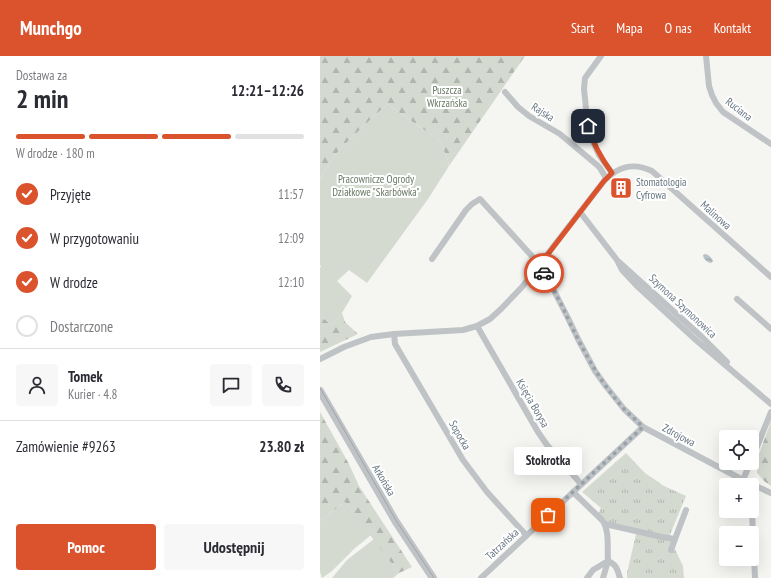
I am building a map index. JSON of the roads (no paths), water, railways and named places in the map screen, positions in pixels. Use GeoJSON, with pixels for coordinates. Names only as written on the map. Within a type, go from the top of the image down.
{"type":"FeatureCollection","features":[{"type":"Feature","properties":{"kind":"street"},"geometry":{"type":"LineString","coordinates":[[320,359],[344,347],[380,335],[469,329],[490,319],[519,291],[606,178],[612,173],[599,155],[591,137],[587,118],[584,89],[585,78],[601,56]]}},
{"type":"Feature","properties":{"kind":"street","name":"Ruciana"},"geometry":{"type":"LineString","coordinates":[[706,56],[709,86],[716,103],[723,112],[771,144]]}},
{"type":"Feature","properties":{"kind":"street","name":"Rajska"},"geometry":{"type":"LineString","coordinates":[[505,92],[518,107],[529,116],[560,134],[597,165],[606,178]]}},
{"type":"Feature","properties":{"kind":"street","name":"Malinowa"},"geometry":{"type":"LineString","coordinates":[[612,173],[623,167],[637,166],[652,171],[771,278]]}},
{"type":"Feature","properties":{"kind":"street","name":"Zdrojowa"},"geometry":{"type":"LineString","coordinates":[[432,259],[466,210],[480,199],[547,277],[595,371],[624,409],[643,427],[739,478]]}},
{"type":"Feature","properties":{"kind":"street","name":"Szymona Szymonowica"},"geometry":{"type":"LineString","coordinates":[[580,212],[617,260],[702,336],[724,359],[731,371],[771,404]]}},
{"type":"Feature","properties":{"kind":"street"},"geometry":{"type":"LineString","coordinates":[[738,299],[771,329]]}},
{"type":"Feature","properties":{"kind":"street","name":"Księcia Borysa"},"geometry":{"type":"LineString","coordinates":[[477,326],[538,432],[581,484]]}},
{"type":"Feature","properties":{"kind":"street","name":"Sopocka"},"geometry":{"type":"LineString","coordinates":[[394,334],[395,344],[463,460],[487,492],[526,535]]}},
{"type":"Feature","properties":{"kind":"street","name":"Arkońska"},"geometry":{"type":"LineString","coordinates":[[320,391],[396,522],[432,578]]}},
{"type":"Feature","properties":{"kind":"street"},"geometry":{"type":"LineString","coordinates":[[759,442],[771,412]]}},
{"type":"Feature","properties":{"kind":"street","name":"Tatrzańska"},"geometry":{"type":"LineString","coordinates":[[481,578],[643,427]]}},
{"type":"Feature","properties":{"kind":"street","name":"Zdrojowa"},"geometry":{"type":"LineString","coordinates":[[759,489],[771,493]]}},
{"type":"Feature","properties":{"kind":"street"},"geometry":{"type":"LineString","coordinates":[[573,492],[605,524],[607,530],[608,561],[603,578]]}},
{"type":"Feature","properties":{"kind":"street"},"geometry":{"type":"LineString","coordinates":[[671,550],[686,510]]}},
{"type":"Feature","properties":{"kind":"street"},"geometry":{"type":"LineString","coordinates":[[752,518],[755,578]]}},
{"type":"Feature","properties":{"kind":"street"},"geometry":{"type":"LineString","coordinates":[[605,524],[662,538],[675,539]]}},
{"type":"Feature","properties":{"kind":"street"},"geometry":{"type":"LineString","coordinates":[[587,578],[593,570],[608,561]]}},
{"type":"Feature","properties":{"kind":"street"},"geometry":{"type":"LineString","coordinates":[[608,561],[613,563],[616,567],[620,578]]}},
{"type":"Feature","properties":{"kind":"water"},"geometry":{"type":"Polygon","coordinates":[[[703,255],[709,255],[712,259],[713,261],[711,263],[707,262],[704,258],[703,255]]]}},
{"type":"Feature","properties":{"kind":"tram line"},"geometry":{"type":"LineString","coordinates":[[320,388],[397,522],[434,578]]}},
{"type":"Feature","properties":{"kind":"place","name":"Stomatologia Cyfrowa"},"geometry":{"type":"Point","coordinates":[621,188]}},
{"type":"Feature","properties":{"kind":"place","name":"Stokrotka"},"geometry":{"type":"Point","coordinates":[548,515]}},
{"type":"Feature","properties":{"kind":"park label","name":"Puszcza Wkrzańska"},"geometry":{"type":"Point","coordinates":[447,96]}},
{"type":"Feature","properties":{"kind":"park label","name":"Pracownicze Ogrody Działkowe \"Skarbówka\""},"geometry":{"type":"Point","coordinates":[376,185]}}]}
